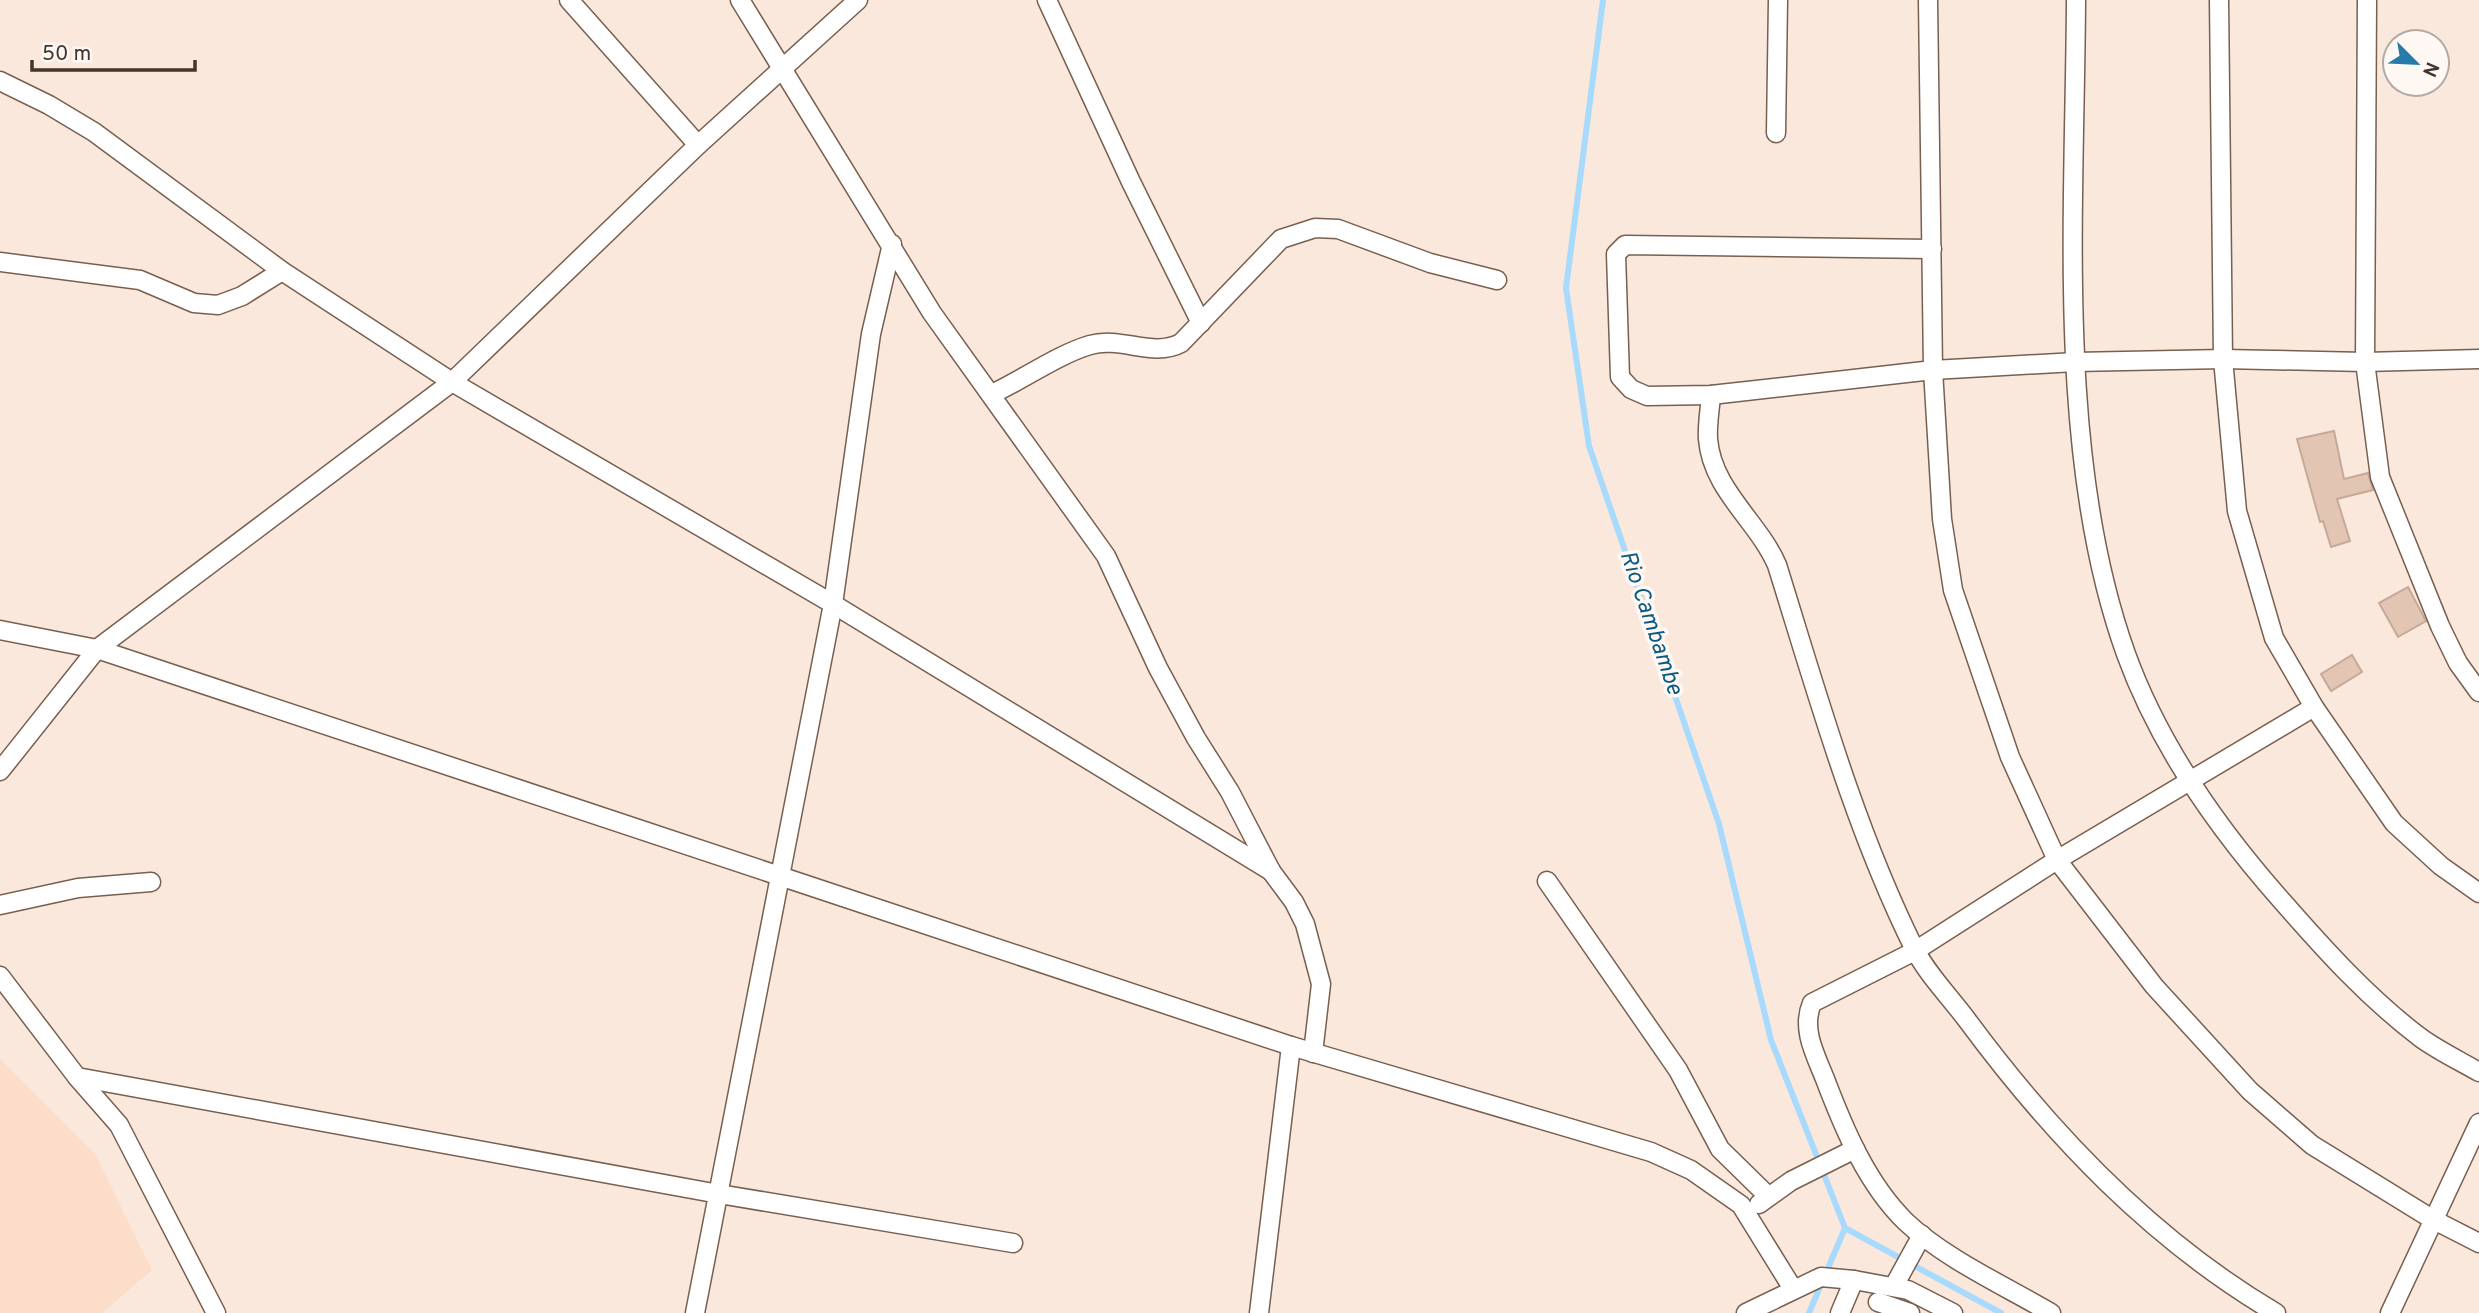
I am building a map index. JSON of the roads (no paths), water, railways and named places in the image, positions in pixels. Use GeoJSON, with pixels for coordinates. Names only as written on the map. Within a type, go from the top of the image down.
{"type":"FeatureCollection","features":[{"type":"Feature","properties":{"kind":"street"},"geometry":{"type":"LineString","coordinates":[[569,0],[698,145]]}},
{"type":"Feature","properties":{"kind":"street"},"geometry":{"type":"LineString","coordinates":[[740,0],[932,313],[1106,556],[1158,668],[1196,738],[1230,792],[1271,871],[1294,902],[1315,954],[1321,984],[1312,1053]]}},
{"type":"Feature","properties":{"kind":"street"},"geometry":{"type":"LineString","coordinates":[[0,771],[97,649],[452,382],[698,145],[858,0]]}},
{"type":"Feature","properties":{"kind":"street"},"geometry":{"type":"LineString","coordinates":[[1047,0],[1130,182],[1201,323]]}},
{"type":"Feature","properties":{"kind":"street"},"geometry":{"type":"LineString","coordinates":[[1776,134],[1778,0]]}},
{"type":"Feature","properties":{"kind":"street"},"geometry":{"type":"LineString","coordinates":[[1928,0],[1933,370],[1941,519],[1953,590],[2010,757],[2057,860],[2154,986],[2250,1091],[2312,1145],[2432,1219],[2479,1243]]}},
{"type":"Feature","properties":{"kind":"street"},"geometry":{"type":"LineString","coordinates":[[2076,0],[2075,362],[2090,511],[2126,654],[2154,717],[2191,781],[2257,873],[2333,958],[2378,1003],[2424,1040],[2479,1072]]}},
{"type":"Feature","properties":{"kind":"street"},"geometry":{"type":"LineString","coordinates":[[2219,0],[2224,359],[2236,511],[2274,638],[2314,707],[2394,823],[2441,866],[2479,893]]}},
{"type":"Feature","properties":{"kind":"street"},"geometry":{"type":"LineString","coordinates":[[2367,0],[2365,362],[2380,477],[2440,626],[2458,663],[2479,692]]}},
{"type":"Feature","properties":{"kind":"street"},"geometry":{"type":"LineString","coordinates":[[0,81],[94,132],[282,271],[452,382],[833,604],[1271,871]]}},
{"type":"Feature","properties":{"kind":"street"},"geometry":{"type":"LineString","coordinates":[[992,394],[1089,345],[1114,342],[1169,349],[1181,343],[1281,239],[1315,228],[1338,229],[1430,263],[1497,280]]}},
{"type":"Feature","properties":{"kind":"street"},"geometry":{"type":"LineString","coordinates":[[695,1313],[833,604],[871,334],[892,244]]}},
{"type":"Feature","properties":{"kind":"street"},"geometry":{"type":"LineString","coordinates":[[1932,249],[1622,247],[1616,258],[1620,377],[1632,389],[1647,396],[1710,395],[1933,370],[2075,362],[2224,359],[2365,362],[2479,359]]}},
{"type":"Feature","properties":{"kind":"street"},"geometry":{"type":"LineString","coordinates":[[0,262],[141,280],[194,303],[218,305],[242,296],[282,271]]}},
{"type":"Feature","properties":{"kind":"street"},"geometry":{"type":"LineString","coordinates":[[1710,395],[1708,439],[1716,468],[1730,496],[1767,541],[1777,565],[1847,780],[1915,951],[1999,1064],[2105,1183],[2168,1238],[2276,1313]]}},
{"type":"Feature","properties":{"kind":"street"},"geometry":{"type":"LineString","coordinates":[[0,630],[97,649],[779,878],[1312,1053],[1651,1152],[1712,1182],[1749,1213],[1793,1289]]}},
{"type":"Feature","properties":{"kind":"street"},"geometry":{"type":"LineString","coordinates":[[2047,1311],[1918,1241],[1848,1152],[1808,1037],[1806,1017],[1812,1003],[1915,951],[2057,860],[2314,707]]}},
{"type":"Feature","properties":{"kind":"street"},"geometry":{"type":"LineString","coordinates":[[1547,881],[1678,1070],[1720,1149],[1768,1196]]}},
{"type":"Feature","properties":{"kind":"street"},"geometry":{"type":"LineString","coordinates":[[0,905],[78,888],[151,882]]}},
{"type":"Feature","properties":{"kind":"street"},"geometry":{"type":"LineString","coordinates":[[0,976],[77,1077],[119,1125],[216,1313]]}},
{"type":"Feature","properties":{"kind":"street"},"geometry":{"type":"LineString","coordinates":[[1259,1313],[1291,1046]]}},
{"type":"Feature","properties":{"kind":"street"},"geometry":{"type":"LineString","coordinates":[[77,1077],[719,1194],[1013,1243]]}},
{"type":"Feature","properties":{"kind":"street"},"geometry":{"type":"LineString","coordinates":[[2390,1313],[2479,1124]]}},
{"type":"Feature","properties":{"kind":"street"},"geometry":{"type":"LineString","coordinates":[[1749,1213],[1791,1181],[1848,1152]]}},
{"type":"Feature","properties":{"kind":"street"},"geometry":{"type":"LineString","coordinates":[[1910,1313],[1878,1307],[1891,1281],[1918,1241]]}},
{"type":"Feature","properties":{"kind":"street"},"geometry":{"type":"LineString","coordinates":[[1746,1313],[1821,1278],[1891,1281],[1953,1313]]}},
{"type":"Feature","properties":{"kind":"street"},"geometry":{"type":"LineString","coordinates":[[1840,1313],[1854,1280]]}},
{"type":"Feature","properties":{"kind":"waterway","name":"Rio Cambambe"},"geometry":{"type":"LineString","coordinates":[[1603,0],[1566,288],[1589,446],[1719,824],[1771,1040],[1845,1228]]}},
{"type":"Feature","properties":{"kind":"waterway"},"geometry":{"type":"LineString","coordinates":[[1845,1228],[2001,1313]]}},
{"type":"Feature","properties":{"kind":"waterway"},"geometry":{"type":"LineString","coordinates":[[1809,1313],[1845,1228]]}}]}
